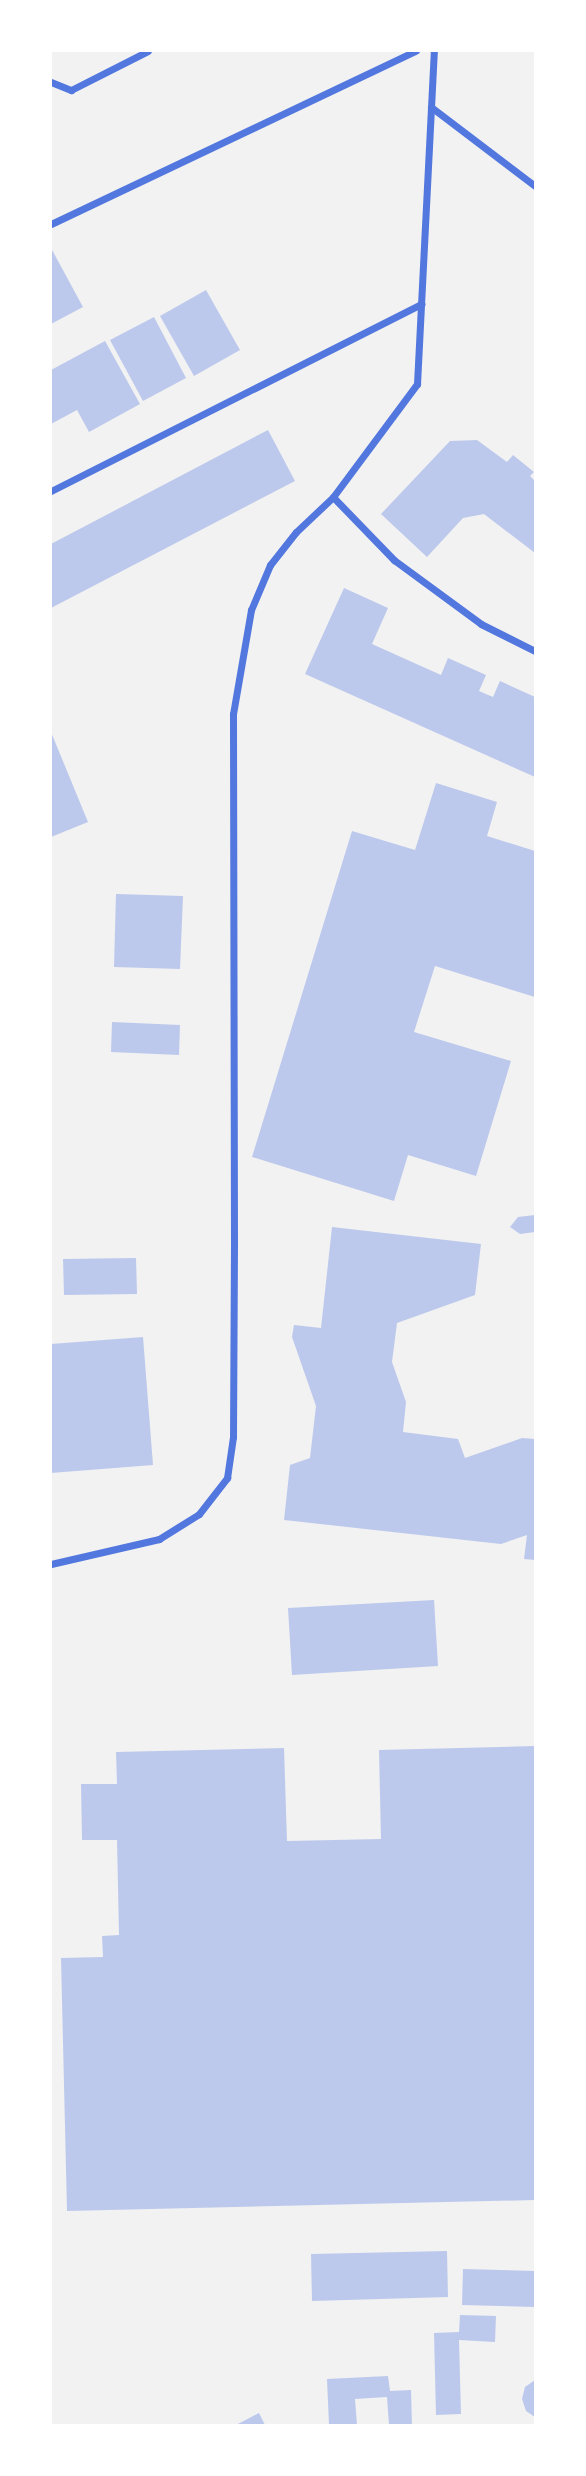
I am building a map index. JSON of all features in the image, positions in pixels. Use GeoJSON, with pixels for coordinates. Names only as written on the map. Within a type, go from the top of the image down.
{"type":"FeatureCollection","features":[{"type":"Feature","properties":{"kind":"street"},"geometry":{"type":"LineString","coordinates":[[51,82],[71,90],[148,51]]}},
{"type":"Feature","properties":{"kind":"street"},"geometry":{"type":"LineString","coordinates":[[51,224],[416,51]]}},
{"type":"Feature","properties":{"kind":"street"},"geometry":{"type":"LineString","coordinates":[[51,1564],[159,1539],[199,1514],[227,1478],[233,1437],[233,714],[251,610],[270,565],[296,532],[333,497],[417,384],[434,51]]}},
{"type":"Feature","properties":{"kind":"street"},"geometry":{"type":"LineString","coordinates":[[430,107],[535,186]]}},
{"type":"Feature","properties":{"kind":"street"},"geometry":{"type":"LineString","coordinates":[[51,491],[422,304]]}},
{"type":"Feature","properties":{"kind":"street"},"geometry":{"type":"LineString","coordinates":[[333,497],[394,560],[481,624],[535,651]]}},
{"type":"Feature","properties":{"kind":"building"},"geometry":{"type":"Polygon","coordinates":[[[51,248],[83,307],[51,324],[51,248]]]}},
{"type":"Feature","properties":{"kind":"building"},"geometry":{"type":"Polygon","coordinates":[[[206,290],[240,350],[194,376],[160,316],[206,290]]]}},
{"type":"Feature","properties":{"kind":"building"},"geometry":{"type":"Polygon","coordinates":[[[154,317],[186,378],[143,401],[110,340],[154,317]]]}},
{"type":"Feature","properties":{"kind":"building"},"geometry":{"type":"Polygon","coordinates":[[[105,341],[140,404],[89,432],[77,410],[51,424],[51,370],[105,341]]]}},
{"type":"Feature","properties":{"kind":"building"},"geometry":{"type":"Polygon","coordinates":[[[268,430],[295,481],[51,608],[51,544],[268,430]]]}},
{"type":"Feature","properties":{"kind":"building"},"geometry":{"type":"Polygon","coordinates":[[[477,440],[507,462],[513,455],[534,472],[530,476],[535,481],[535,553],[484,514],[463,518],[427,557],[381,514],[450,441],[477,440]]]}},
{"type":"Feature","properties":{"kind":"building"},"geometry":{"type":"Polygon","coordinates":[[[344,588],[388,608],[372,644],[441,675],[448,658],[486,675],[479,691],[493,697],[500,681],[535,697],[535,777],[305,674],[344,588]]]}},
{"type":"Feature","properties":{"kind":"building"},"geometry":{"type":"Polygon","coordinates":[[[51,732],[88,822],[51,837],[51,732]]]}},
{"type":"Feature","properties":{"kind":"building"},"geometry":{"type":"Polygon","coordinates":[[[436,783],[497,802],[487,836],[535,851],[535,997],[435,966],[414,1032],[511,1061],[476,1176],[408,1155],[394,1201],[252,1157],[352,831],[415,850],[436,783]]]}},
{"type":"Feature","properties":{"kind":"building"},"geometry":{"type":"Polygon","coordinates":[[[116,894],[183,896],[180,969],[114,967],[116,894]]]}},
{"type":"Feature","properties":{"kind":"building"},"geometry":{"type":"Polygon","coordinates":[[[112,1022],[180,1025],[179,1055],[111,1052],[112,1022]]]}},
{"type":"Feature","properties":{"kind":"building"},"geometry":{"type":"Polygon","coordinates":[[[535,1215],[535,1232],[520,1234],[510,1227],[518,1217],[535,1215]]]}},
{"type":"Feature","properties":{"kind":"building"},"geometry":{"type":"Polygon","coordinates":[[[332,1227],[481,1244],[475,1295],[397,1323],[392,1362],[406,1402],[403,1432],[458,1439],[465,1458],[522,1438],[535,1439],[535,1560],[524,1559],[527,1535],[501,1544],[284,1520],[290,1465],[310,1458],[316,1406],[292,1337],[294,1325],[321,1328],[332,1227]]]}},
{"type":"Feature","properties":{"kind":"building"},"geometry":{"type":"Polygon","coordinates":[[[136,1258],[137,1294],[64,1295],[63,1259],[136,1258]]]}},
{"type":"Feature","properties":{"kind":"building"},"geometry":{"type":"Polygon","coordinates":[[[143,1337],[153,1465],[51,1473],[51,1344],[143,1337]]]}},
{"type":"Feature","properties":{"kind":"building"},"geometry":{"type":"Polygon","coordinates":[[[434,1600],[438,1666],[292,1675],[288,1608],[434,1600]]]}},
{"type":"Feature","properties":{"kind":"building"},"geometry":{"type":"Polygon","coordinates":[[[535,1746],[535,2200],[67,2211],[61,1958],[103,1957],[102,1936],[119,1935],[117,1840],[82,1840],[81,1784],[117,1784],[116,1752],[284,1748],[287,1841],[381,1839],[379,1750],[535,1746]]]}},
{"type":"Feature","properties":{"kind":"building"},"geometry":{"type":"Polygon","coordinates":[[[447,2251],[448,2297],[312,2301],[311,2254],[447,2251]]]}},
{"type":"Feature","properties":{"kind":"building"},"geometry":{"type":"Polygon","coordinates":[[[463,2269],[535,2271],[535,2307],[462,2305],[463,2269]]]}},
{"type":"Feature","properties":{"kind":"building"},"geometry":{"type":"Polygon","coordinates":[[[460,2315],[496,2316],[495,2342],[459,2340],[461,2414],[436,2415],[434,2333],[459,2332],[460,2315]]]}},
{"type":"Feature","properties":{"kind":"building"},"geometry":{"type":"Polygon","coordinates":[[[388,2376],[390,2391],[411,2390],[412,2425],[389,2425],[387,2397],[355,2399],[357,2425],[329,2425],[327,2379],[388,2376]]]}},
{"type":"Feature","properties":{"kind":"building"},"geometry":{"type":"Polygon","coordinates":[[[535,2380],[535,2417],[526,2411],[522,2399],[525,2387],[535,2380]]]}},
{"type":"Feature","properties":{"kind":"building"},"geometry":{"type":"Polygon","coordinates":[[[259,2413],[265,2425],[236,2425],[259,2413]]]}}]}
